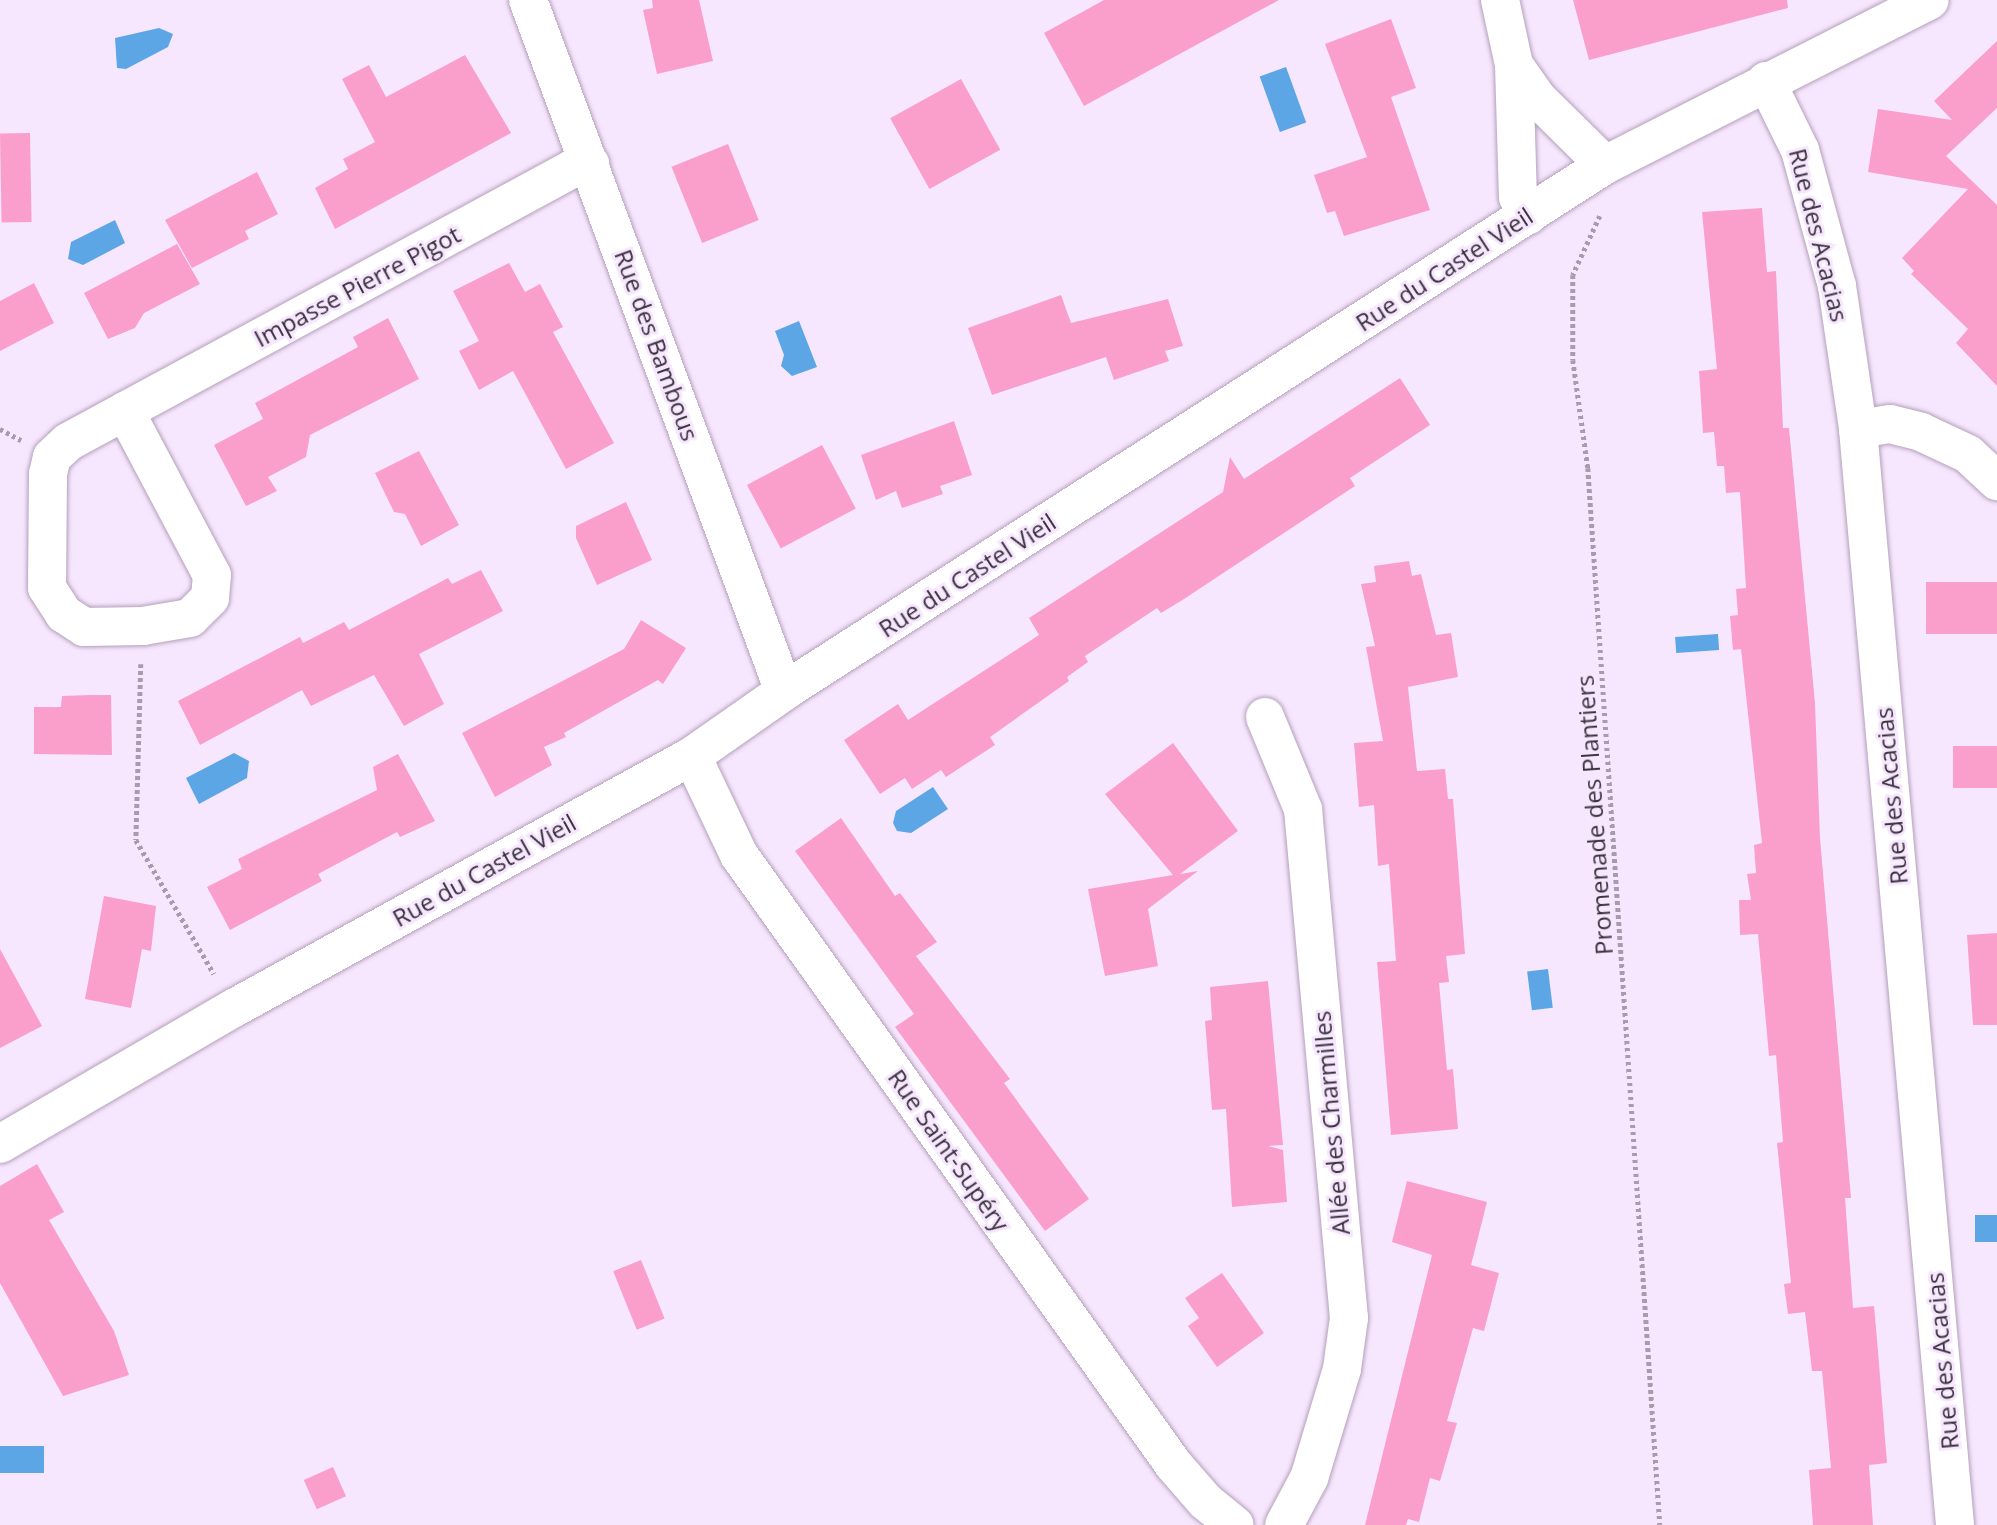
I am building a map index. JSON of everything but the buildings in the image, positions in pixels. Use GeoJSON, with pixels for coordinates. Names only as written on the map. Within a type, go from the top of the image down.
{"type":"FeatureCollection","features":[{"type":"Feature","properties":{"kind":"street","name":"Rue des Bambous"},"geometry":{"type":"LineString","coordinates":[[528,0],[778,675],[789,688]]}},
{"type":"Feature","properties":{"kind":"street"},"geometry":{"type":"LineString","coordinates":[[1500,0],[1514,65],[1518,197],[1528,215]]}},
{"type":"Feature","properties":{"kind":"street","name":"Rue du Castel Vieil"},"geometry":{"type":"LineString","coordinates":[[0,1144],[234,1008],[692,756],[789,688],[1605,165],[1930,0]]}},
{"type":"Feature","properties":{"kind":"street"},"geometry":{"type":"LineString","coordinates":[[1514,65],[1536,97],[1605,165]]}},
{"type":"Feature","properties":{"kind":"street","name":"Rue des Acacias"},"geometry":{"type":"LineString","coordinates":[[1766,81],[1800,150],[1837,286],[1858,429],[1955,1525]]}},
{"type":"Feature","properties":{"kind":"street","name":"Impasse Pierre Pigot"},"geometry":{"type":"LineString","coordinates":[[125,411],[212,575],[210,598],[190,618],[143,626],[83,627],[64,614],[47,588],[52,457],[68,442],[125,411],[572,169],[590,164]]}},
{"type":"Feature","properties":{"kind":"street"},"geometry":{"type":"LineString","coordinates":[[1858,429],[1890,424],[1921,432],[1968,454],[1997,481]]}},
{"type":"Feature","properties":{"kind":"street","name":"Allée des Charmilles"},"geometry":{"type":"LineString","coordinates":[[1265,717],[1303,809],[1349,1318],[1342,1368],[1309,1478],[1284,1525]]}},
{"type":"Feature","properties":{"kind":"street","name":"Rue Saint-Supéry"},"geometry":{"type":"LineString","coordinates":[[692,756],[739,855],[1173,1464],[1205,1501],[1235,1525]]}},
{"type":"Feature","properties":{"kind":"path","name":"Promenade des Plantiers"},"geometry":{"type":"LineString","coordinates":[[1606,206],[1573,275],[1573,360],[1588,468],[1660,1525]]}},
{"type":"Feature","properties":{"kind":"path"},"geometry":{"type":"LineString","coordinates":[[143,626],[136,840],[234,1008]]}},
{"type":"Feature","properties":{"kind":"water"},"geometry":{"type":"Polygon","coordinates":[[[159,28],[173,34],[168,47],[126,69],[117,68],[115,38],[159,28]]]}},
{"type":"Feature","properties":{"kind":"water"},"geometry":{"type":"Polygon","coordinates":[[[1286,67],[1306,122],[1280,132],[1260,77],[1286,67]]]}},
{"type":"Feature","properties":{"kind":"water"},"geometry":{"type":"Polygon","coordinates":[[[115,220],[125,243],[83,265],[68,259],[71,242],[115,220]]]}},
{"type":"Feature","properties":{"kind":"water"},"geometry":{"type":"Polygon","coordinates":[[[799,321],[817,367],[792,376],[781,366],[784,355],[775,331],[799,321]]]}},
{"type":"Feature","properties":{"kind":"water"},"geometry":{"type":"Polygon","coordinates":[[[1718,634],[1719,650],[1676,653],[1675,637],[1718,634]]]}},
{"type":"Feature","properties":{"kind":"water"},"geometry":{"type":"Polygon","coordinates":[[[234,753],[249,761],[247,778],[199,804],[186,778],[234,753]]]}},
{"type":"Feature","properties":{"kind":"water"},"geometry":{"type":"Polygon","coordinates":[[[933,787],[948,809],[911,833],[897,831],[893,823],[896,811],[933,787]]]}},
{"type":"Feature","properties":{"kind":"water"},"geometry":{"type":"Polygon","coordinates":[[[1548,969],[1553,1008],[1532,1010],[1527,972],[1548,969]]]}},
{"type":"Feature","properties":{"kind":"water"},"geometry":{"type":"Polygon","coordinates":[[[1975,1215],[1997,1215],[1997,1242],[1975,1242],[1975,1215]]]}},
{"type":"Feature","properties":{"kind":"water"},"geometry":{"type":"Polygon","coordinates":[[[0,1446],[44,1446],[44,1473],[0,1473],[0,1446]]]}}]}
